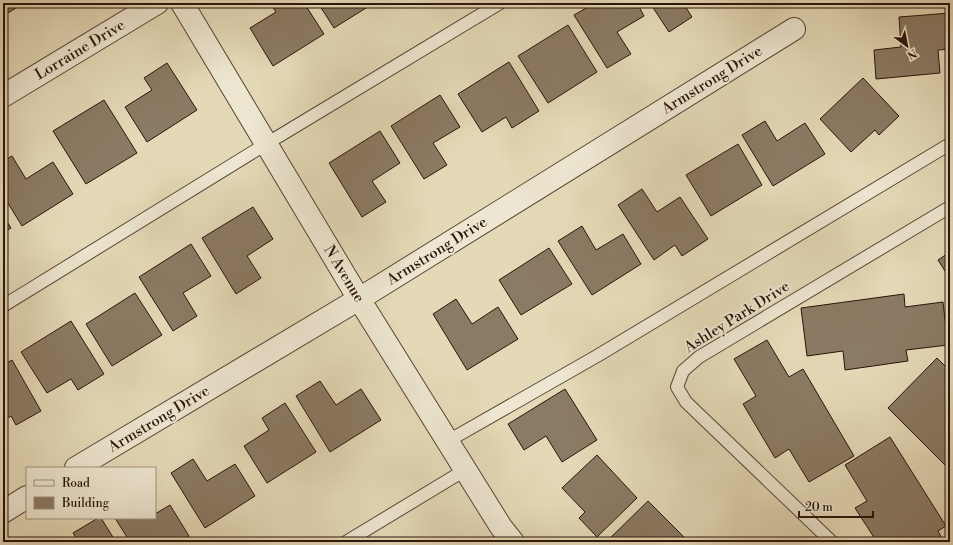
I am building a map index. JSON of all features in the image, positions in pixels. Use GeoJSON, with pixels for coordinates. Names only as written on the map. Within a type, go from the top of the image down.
{"type":"FeatureCollection","features":[{"type":"Feature","properties":{"kind":"street","name":"Lorraine Drive"},"geometry":{"type":"LineString","coordinates":[[3,96],[157,3]]}},
{"type":"Feature","properties":{"kind":"street","name":"N Avenue"},"geometry":{"type":"LineString","coordinates":[[182,3],[359,300],[501,527],[513,542]]}},
{"type":"Feature","properties":{"kind":"street","name":"Armstrong Drive"},"geometry":{"type":"LineString","coordinates":[[78,467],[359,300],[794,30]]}},
{"type":"Feature","properties":{"kind":"street"},"geometry":{"type":"LineString","coordinates":[[3,512],[26,498]]}},
{"type":"Feature","properties":{"kind":"lane"},"geometry":{"type":"LineString","coordinates":[[3,306],[266,144],[500,3]]}},
{"type":"Feature","properties":{"kind":"lane"},"geometry":{"type":"LineString","coordinates":[[448,441],[597,356],[950,144]]}},
{"type":"Feature","properties":{"kind":"lane","name":"Ashley Park Drive"},"geometry":{"type":"LineString","coordinates":[[832,542],[686,402],[677,387],[683,371],[700,357],[950,207]]}},
{"type":"Feature","properties":{"kind":"lane"},"geometry":{"type":"LineString","coordinates":[[346,542],[465,470]]}},
{"type":"Feature","properties":{"kind":"building"},"geometry":{"type":"Polygon","coordinates":[[[3,3],[24,3],[3,16],[3,3]]]}},
{"type":"Feature","properties":{"kind":"building"},"geometry":{"type":"Polygon","coordinates":[[[270,3],[304,3],[324,34],[273,66],[250,28],[276,12],[270,3]]]}},
{"type":"Feature","properties":{"kind":"building"},"geometry":{"type":"Polygon","coordinates":[[[318,3],[374,3],[334,28],[318,3]]]}},
{"type":"Feature","properties":{"kind":"building"},"geometry":{"type":"Polygon","coordinates":[[[595,3],[637,3],[644,16],[617,32],[631,54],[607,68],[574,15],[595,3]]]}},
{"type":"Feature","properties":{"kind":"building"},"geometry":{"type":"Polygon","coordinates":[[[650,3],[683,3],[692,17],[669,32],[650,3]]]}},
{"type":"Feature","properties":{"kind":"building"},"geometry":{"type":"Polygon","coordinates":[[[950,13],[950,49],[938,50],[940,73],[876,79],[874,50],[901,47],[899,17],[950,13]]]}},
{"type":"Feature","properties":{"kind":"building"},"geometry":{"type":"Polygon","coordinates":[[[568,25],[597,72],[548,103],[518,56],[568,25]]]}},
{"type":"Feature","properties":{"kind":"building"},"geometry":{"type":"Polygon","coordinates":[[[509,62],[539,111],[512,128],[506,117],[482,132],[458,94],[509,62]]]}},
{"type":"Feature","properties":{"kind":"building"},"geometry":{"type":"Polygon","coordinates":[[[167,63],[197,110],[147,142],[125,107],[152,90],[144,78],[167,63]]]}},
{"type":"Feature","properties":{"kind":"building"},"geometry":{"type":"Polygon","coordinates":[[[863,78],[899,116],[879,135],[875,130],[851,152],[820,119],[863,78]]]}},
{"type":"Feature","properties":{"kind":"building"},"geometry":{"type":"Polygon","coordinates":[[[440,95],[460,127],[433,143],[447,165],[424,179],[391,126],[440,95]]]}},
{"type":"Feature","properties":{"kind":"building"},"geometry":{"type":"Polygon","coordinates":[[[104,100],[137,153],[86,184],[53,131],[104,100]]]}},
{"type":"Feature","properties":{"kind":"building"},"geometry":{"type":"Polygon","coordinates":[[[765,121],[777,141],[805,123],[825,154],[773,186],[742,135],[765,121]]]}},
{"type":"Feature","properties":{"kind":"building"},"geometry":{"type":"Polygon","coordinates":[[[380,131],[400,163],[372,181],[386,202],[362,217],[329,163],[380,131]]]}},
{"type":"Feature","properties":{"kind":"building"},"geometry":{"type":"Polygon","coordinates":[[[738,144],[762,185],[711,216],[686,175],[738,144]]]}},
{"type":"Feature","properties":{"kind":"building"},"geometry":{"type":"Polygon","coordinates":[[[12,156],[26,179],[53,162],[73,194],[22,226],[3,195],[3,161],[12,156]]]}},
{"type":"Feature","properties":{"kind":"building"},"geometry":{"type":"Polygon","coordinates":[[[642,189],[657,212],[680,197],[708,239],[682,256],[675,245],[654,260],[618,205],[642,189]]]}},
{"type":"Feature","properties":{"kind":"building"},"geometry":{"type":"Polygon","coordinates":[[[253,207],[273,239],[247,256],[261,278],[236,294],[202,238],[253,207]]]}},
{"type":"Feature","properties":{"kind":"building"},"geometry":{"type":"Polygon","coordinates":[[[3,215],[11,228],[3,233],[3,215]]]}},
{"type":"Feature","properties":{"kind":"building"},"geometry":{"type":"Polygon","coordinates":[[[582,226],[596,250],[623,234],[641,264],[592,295],[558,241],[582,226]]]}},
{"type":"Feature","properties":{"kind":"building"},"geometry":{"type":"Polygon","coordinates":[[[191,244],[211,276],[183,293],[197,316],[173,331],[139,277],[191,244]]]}},
{"type":"Feature","properties":{"kind":"building"},"geometry":{"type":"Polygon","coordinates":[[[549,248],[572,284],[521,315],[499,280],[549,248]]]}},
{"type":"Feature","properties":{"kind":"building"},"geometry":{"type":"Polygon","coordinates":[[[950,252],[950,279],[938,260],[950,252]]]}},
{"type":"Feature","properties":{"kind":"building"},"geometry":{"type":"Polygon","coordinates":[[[135,293],[162,335],[112,366],[86,324],[135,293]]]}},
{"type":"Feature","properties":{"kind":"building"},"geometry":{"type":"Polygon","coordinates":[[[904,294],[905,307],[943,302],[948,345],[906,350],[908,361],[845,370],[843,351],[807,356],[801,308],[904,294]]]}},
{"type":"Feature","properties":{"kind":"building"},"geometry":{"type":"Polygon","coordinates":[[[456,299],[472,324],[498,307],[518,339],[467,370],[433,314],[456,299]]]}},
{"type":"Feature","properties":{"kind":"building"},"geometry":{"type":"Polygon","coordinates":[[[71,321],[104,374],[78,390],[71,379],[47,393],[21,352],[71,321]]]}},
{"type":"Feature","properties":{"kind":"building"},"geometry":{"type":"Polygon","coordinates":[[[767,340],[789,377],[803,369],[854,456],[809,482],[789,449],[775,458],[743,404],[756,396],[734,359],[767,340]]]}},
{"type":"Feature","properties":{"kind":"building"},"geometry":{"type":"Polygon","coordinates":[[[937,358],[950,371],[950,470],[888,408],[937,358]]]}},
{"type":"Feature","properties":{"kind":"building"},"geometry":{"type":"Polygon","coordinates":[[[12,360],[41,411],[16,425],[11,416],[3,421],[3,365],[12,360]]]}},
{"type":"Feature","properties":{"kind":"building"},"geometry":{"type":"Polygon","coordinates":[[[320,381],[336,405],[361,389],[381,420],[330,452],[296,396],[320,381]]]}},
{"type":"Feature","properties":{"kind":"building"},"geometry":{"type":"Polygon","coordinates":[[[565,389],[597,440],[562,462],[546,436],[524,450],[508,424],[565,389]]]}},
{"type":"Feature","properties":{"kind":"building"},"geometry":{"type":"Polygon","coordinates":[[[285,403],[316,452],[267,483],[244,446],[269,430],[262,418],[285,403]]]}},
{"type":"Feature","properties":{"kind":"building"},"geometry":{"type":"Polygon","coordinates":[[[890,437],[946,526],[938,531],[944,542],[877,542],[855,508],[867,501],[845,465],[890,437]]]}},
{"type":"Feature","properties":{"kind":"building"},"geometry":{"type":"Polygon","coordinates":[[[597,455],[637,498],[597,537],[579,518],[585,512],[562,488],[597,455]]]}},
{"type":"Feature","properties":{"kind":"building"},"geometry":{"type":"Polygon","coordinates":[[[193,459],[207,481],[235,464],[255,496],[205,528],[171,473],[193,459]]]}},
{"type":"Feature","properties":{"kind":"building"},"geometry":{"type":"Polygon","coordinates":[[[648,501],[689,542],[606,542],[648,501]]]}},
{"type":"Feature","properties":{"kind":"building"},"geometry":{"type":"Polygon","coordinates":[[[170,505],[189,536],[179,542],[130,542],[116,519],[156,519],[156,513],[170,505]]]}},
{"type":"Feature","properties":{"kind":"building"},"geometry":{"type":"Polygon","coordinates":[[[96,519],[102,519],[116,542],[79,542],[73,533],[96,519]]]}}]}
